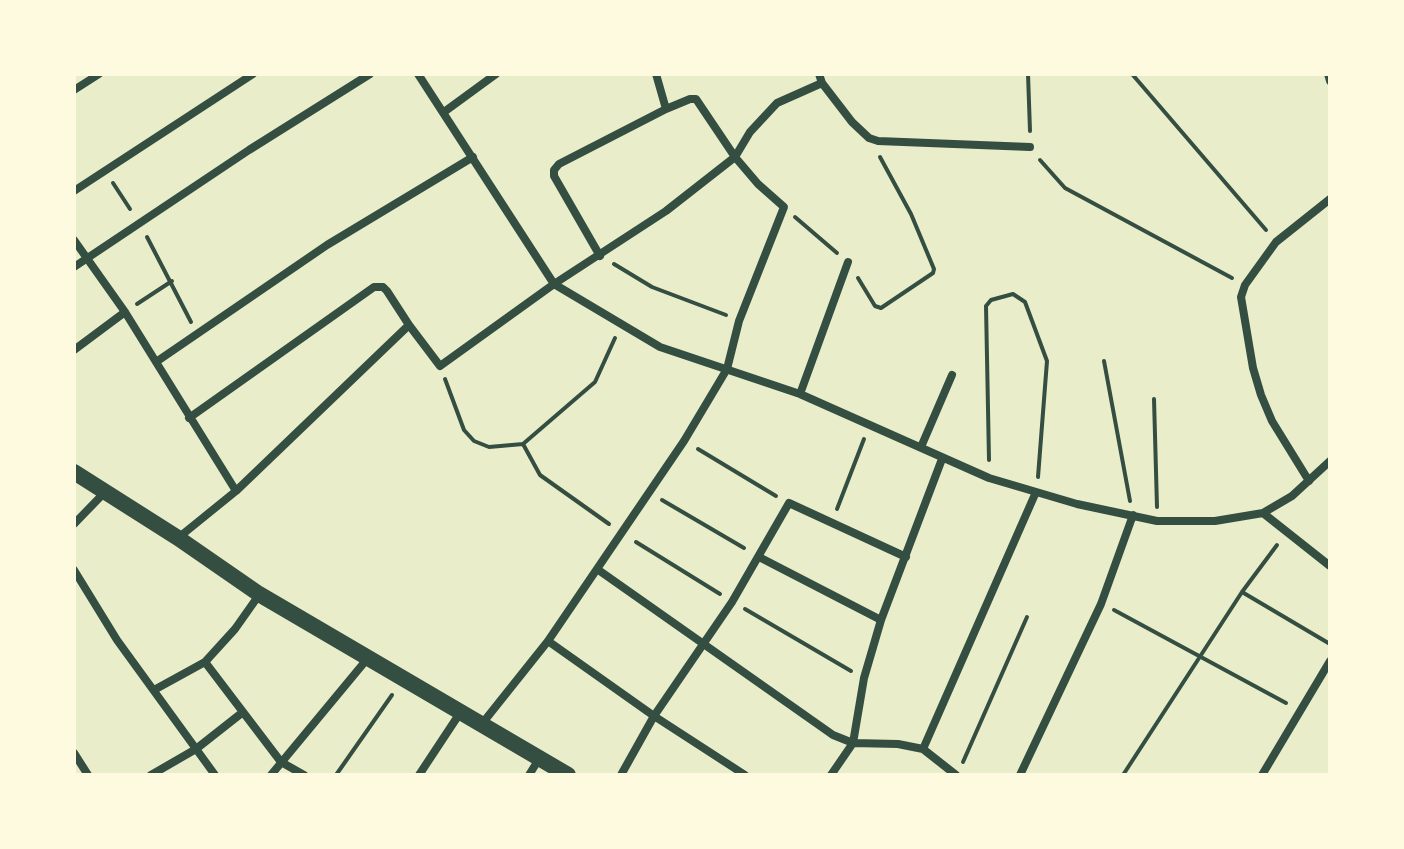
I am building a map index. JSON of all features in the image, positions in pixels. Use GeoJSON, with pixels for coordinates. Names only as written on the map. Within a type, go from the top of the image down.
{"type":"FeatureCollection","features":[{"type":"Feature","properties":{"kind":"main road"},"geometry":{"type":"LineString","coordinates":[[74,472],[259,594],[568,775]]}},
{"type":"Feature","properties":{"kind":"street"},"geometry":{"type":"LineString","coordinates":[[74,90],[99,74]]}},
{"type":"Feature","properties":{"kind":"street"},"geometry":{"type":"LineString","coordinates":[[74,191],[253,74]]}},
{"type":"Feature","properties":{"kind":"street"},"geometry":{"type":"LineString","coordinates":[[74,267],[370,74]]}},
{"type":"Feature","properties":{"kind":"street"},"geometry":{"type":"LineString","coordinates":[[418,74],[554,284],[660,347],[800,394],[989,478],[1077,504],[1157,521],[1215,521],[1263,513],[1292,496],[1330,461]]}},
{"type":"Feature","properties":{"kind":"street"},"geometry":{"type":"LineString","coordinates":[[444,112],[496,74]]}},
{"type":"Feature","properties":{"kind":"street"},"geometry":{"type":"LineString","coordinates":[[656,74],[666,109]]}},
{"type":"Feature","properties":{"kind":"street"},"geometry":{"type":"LineString","coordinates":[[1328,74],[1330,81]]}},
{"type":"Feature","properties":{"kind":"street"},"geometry":{"type":"LineString","coordinates":[[189,418],[374,287],[383,287],[440,366],[554,284],[666,211],[735,157],[765,114],[820,78],[852,122],[869,138],[890,142],[1030,147]]}},
{"type":"Feature","properties":{"kind":"street"},"geometry":{"type":"LineString","coordinates":[[480,726],[548,641],[684,441],[727,369],[739,321],[784,207],[758,184],[735,157],[696,99],[690,99],[559,164],[554,170],[554,176],[600,256]]}},
{"type":"Feature","properties":{"kind":"street"},"geometry":{"type":"LineString","coordinates":[[156,362],[327,245],[473,157]]}},
{"type":"Feature","properties":{"kind":"street"},"geometry":{"type":"LineString","coordinates":[[1309,481],[1272,421],[1261,395],[1253,368],[1241,297],[1245,285],[1276,242],[1330,199]]}},
{"type":"Feature","properties":{"kind":"street"},"geometry":{"type":"LineString","coordinates":[[74,240],[125,312],[236,491]]}},
{"type":"Feature","properties":{"kind":"street"},"geometry":{"type":"LineString","coordinates":[[800,394],[848,262]]}},
{"type":"Feature","properties":{"kind":"street"},"geometry":{"type":"LineString","coordinates":[[74,350],[125,312]]}},
{"type":"Feature","properties":{"kind":"street"},"geometry":{"type":"LineString","coordinates":[[178,538],[236,491],[409,325]]}},
{"type":"Feature","properties":{"kind":"street"},"geometry":{"type":"LineString","coordinates":[[921,447],[952,375]]}},
{"type":"Feature","properties":{"kind":"street"},"geometry":{"type":"LineString","coordinates":[[831,775],[853,743],[864,678],[881,620],[942,459]]}},
{"type":"Feature","properties":{"kind":"street"},"geometry":{"type":"LineString","coordinates":[[74,524],[106,491]]}},
{"type":"Feature","properties":{"kind":"street"},"geometry":{"type":"LineString","coordinates":[[923,749],[1036,492]]}},
{"type":"Feature","properties":{"kind":"street"},"geometry":{"type":"LineString","coordinates":[[621,775],[654,716],[732,602],[789,503],[906,557]]}},
{"type":"Feature","properties":{"kind":"street"},"geometry":{"type":"LineString","coordinates":[[1263,513],[1330,566]]}},
{"type":"Feature","properties":{"kind":"street"},"geometry":{"type":"LineString","coordinates":[[1020,775],[1101,604],[1133,515]]}},
{"type":"Feature","properties":{"kind":"street"},"geometry":{"type":"LineString","coordinates":[[759,557],[881,620]]}},
{"type":"Feature","properties":{"kind":"street"},"geometry":{"type":"LineString","coordinates":[[597,569],[833,735],[853,743],[898,744],[923,749],[957,775]]}},
{"type":"Feature","properties":{"kind":"street"},"geometry":{"type":"LineString","coordinates":[[74,570],[117,640],[215,775]]}},
{"type":"Feature","properties":{"kind":"street"},"geometry":{"type":"LineString","coordinates":[[154,690],[205,662],[235,629],[259,594]]}},
{"type":"Feature","properties":{"kind":"street"},"geometry":{"type":"LineString","coordinates":[[548,641],[745,775]]}},
{"type":"Feature","properties":{"kind":"street"},"geometry":{"type":"LineString","coordinates":[[271,775],[368,658]]}},
{"type":"Feature","properties":{"kind":"street"},"geometry":{"type":"LineString","coordinates":[[1262,775],[1330,661]]}},
{"type":"Feature","properties":{"kind":"street"},"geometry":{"type":"LineString","coordinates":[[205,662],[281,762],[304,775]]}},
{"type":"Feature","properties":{"kind":"street"},"geometry":{"type":"LineString","coordinates":[[151,775],[196,749],[243,712]]}},
{"type":"Feature","properties":{"kind":"street"},"geometry":{"type":"LineString","coordinates":[[419,775],[460,713]]}},
{"type":"Feature","properties":{"kind":"street"},"geometry":{"type":"LineString","coordinates":[[74,753],[88,775]]}},
{"type":"Feature","properties":{"kind":"street"},"geometry":{"type":"LineString","coordinates":[[529,775],[539,759]]}},
{"type":"Feature","properties":{"kind":"path"},"geometry":{"type":"LineString","coordinates":[[1028,74],[1030,147],[1065,188],[1245,285]]}},
{"type":"Feature","properties":{"kind":"path"},"geometry":{"type":"LineString","coordinates":[[1132,74],[1276,242]]}},
{"type":"Feature","properties":{"kind":"path"},"geometry":{"type":"LineString","coordinates":[[784,207],[848,262],[877,308],[933,273],[911,214],[869,138]]}},
{"type":"Feature","properties":{"kind":"path"},"geometry":{"type":"LineString","coordinates":[[600,256],[652,287],[739,321]]}},
{"type":"Feature","properties":{"kind":"path"},"geometry":{"type":"LineString","coordinates":[[125,312],[172,281],[197,333]]}},
{"type":"Feature","properties":{"kind":"path"},"geometry":{"type":"LineString","coordinates":[[989,478],[986,306],[991,300],[1013,294],[1025,302],[1047,361],[1036,492]]}},
{"type":"Feature","properties":{"kind":"path"},"geometry":{"type":"LineString","coordinates":[[440,366],[464,430],[474,441],[489,447],[523,444],[595,382],[621,325]]}},
{"type":"Feature","properties":{"kind":"path"},"geometry":{"type":"LineString","coordinates":[[1104,361],[1133,515]]}},
{"type":"Feature","properties":{"kind":"path"},"geometry":{"type":"LineString","coordinates":[[1154,399],[1157,521]]}},
{"type":"Feature","properties":{"kind":"path"},"geometry":{"type":"LineString","coordinates":[[831,523],[870,425]]}},
{"type":"Feature","properties":{"kind":"path"},"geometry":{"type":"LineString","coordinates":[[684,441],[789,503]]}},
{"type":"Feature","properties":{"kind":"path"},"geometry":{"type":"LineString","coordinates":[[523,444],[540,475],[622,533],[732,602],[864,678]]}},
{"type":"Feature","properties":{"kind":"path"},"geometry":{"type":"LineString","coordinates":[[650,492],[759,557]]}},
{"type":"Feature","properties":{"kind":"path"},"geometry":{"type":"LineString","coordinates":[[1123,775],[1242,592],[1285,533]]}},
{"type":"Feature","properties":{"kind":"path"},"geometry":{"type":"LineString","coordinates":[[1242,592],[1330,644]]}},
{"type":"Feature","properties":{"kind":"path"},"geometry":{"type":"LineString","coordinates":[[1101,604],[1299,710]]}},
{"type":"Feature","properties":{"kind":"path"},"geometry":{"type":"LineString","coordinates":[[957,775],[1027,617]]}},
{"type":"Feature","properties":{"kind":"path"},"geometry":{"type":"LineString","coordinates":[[336,775],[403,680]]}}]}
